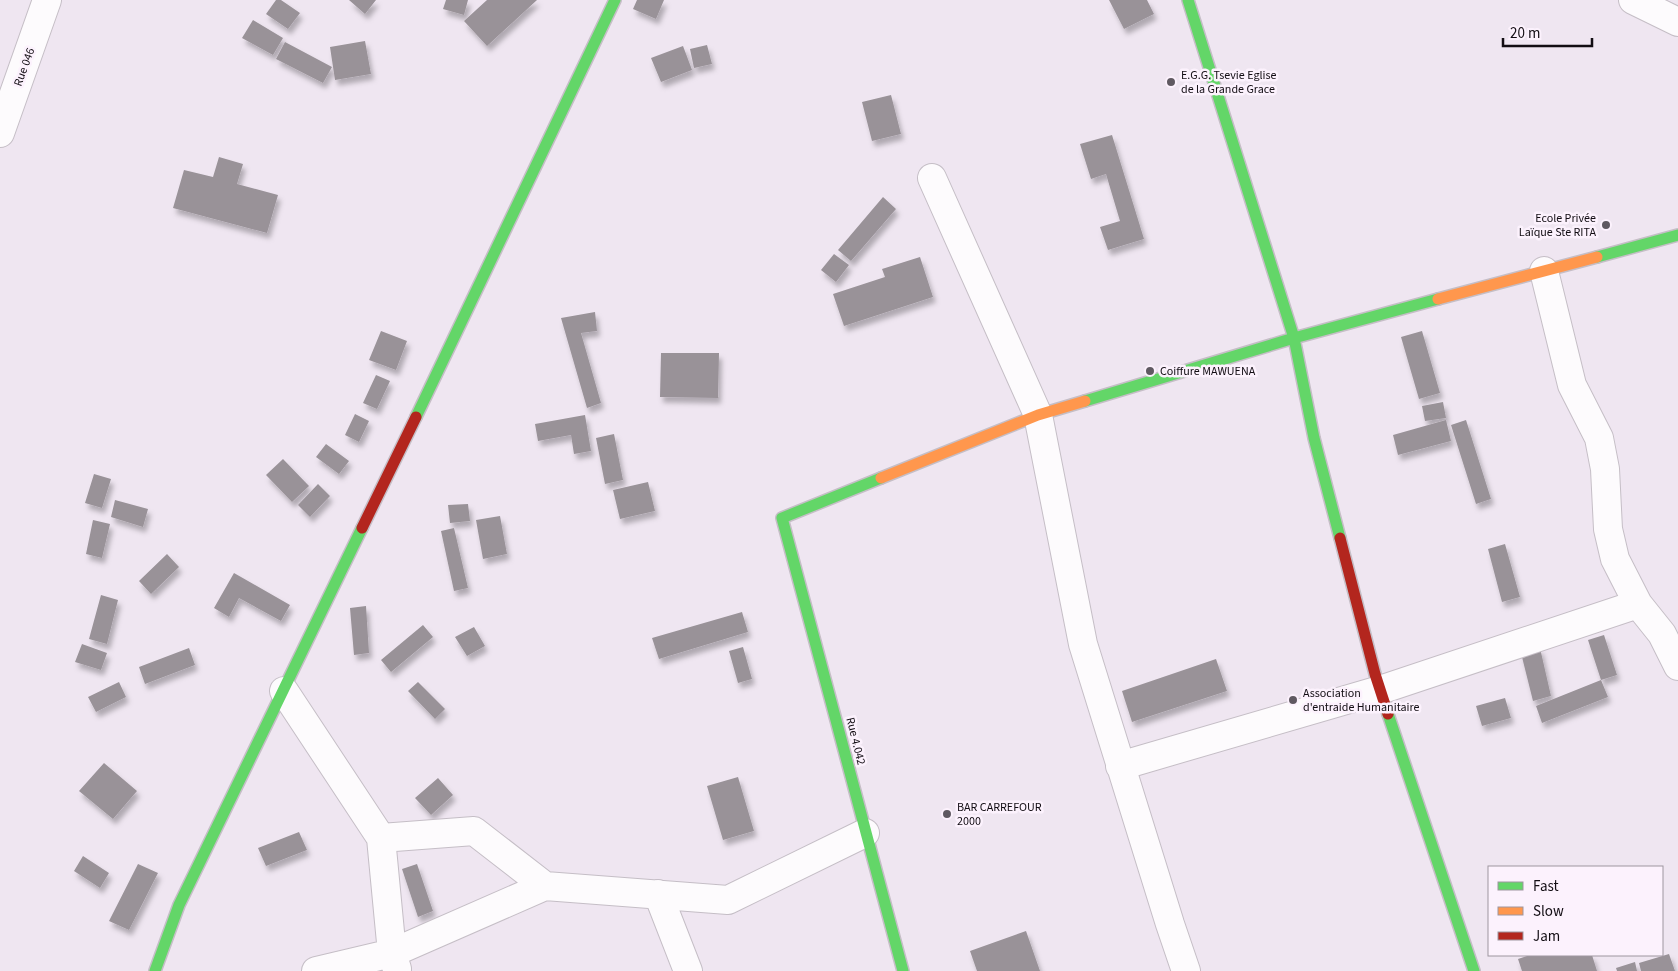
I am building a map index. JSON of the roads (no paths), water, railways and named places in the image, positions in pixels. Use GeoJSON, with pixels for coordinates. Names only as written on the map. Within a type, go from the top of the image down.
{"type":"FeatureCollection","features":[{"type":"Feature","properties":{"kind":"street","name":"Rue 046"},"geometry":{"type":"LineString","coordinates":[[0,133],[47,0]]}},
{"type":"Feature","properties":{"kind":"street"},"geometry":{"type":"LineString","coordinates":[[155,971],[179,905],[475,296],[615,0]]}},
{"type":"Feature","properties":{"kind":"street"},"geometry":{"type":"LineString","coordinates":[[1188,0],[1294,338],[1314,438],[1380,690],[1474,971]]}},
{"type":"Feature","properties":{"kind":"street"},"geometry":{"type":"LineString","coordinates":[[1633,0],[1678,22]]}},
{"type":"Feature","properties":{"kind":"street"},"geometry":{"type":"LineString","coordinates":[[932,178],[1038,415],[1083,644],[1186,971]]}},
{"type":"Feature","properties":{"kind":"street"},"geometry":{"type":"LineString","coordinates":[[1038,415],[1294,338],[1678,236]]}},
{"type":"Feature","properties":{"kind":"street"},"geometry":{"type":"LineString","coordinates":[[1544,271],[1572,385],[1599,438],[1605,469],[1608,529],[1615,559],[1638,604],[1662,634],[1678,666]]}},
{"type":"Feature","properties":{"kind":"street","name":"Rue 4.042"},"geometry":{"type":"LineString","coordinates":[[903,971],[782,518],[1038,415]]}},
{"type":"Feature","properties":{"kind":"street"},"geometry":{"type":"LineString","coordinates":[[1120,766],[1380,690],[1638,604]]}},
{"type":"Feature","properties":{"kind":"street"},"geometry":{"type":"LineString","coordinates":[[284,691],[381,838],[395,962]]}},
{"type":"Feature","properties":{"kind":"street"},"geometry":{"type":"LineString","coordinates":[[381,838],[474,830],[545,886]]}},
{"type":"Feature","properties":{"kind":"street"},"geometry":{"type":"LineString","coordinates":[[316,971],[395,962],[545,886],[728,900],[865,833]]}},
{"type":"Feature","properties":{"kind":"street"},"geometry":{"type":"LineString","coordinates":[[658,894],[688,971]]}},
{"type":"Feature","properties":{"kind":"place","name":"E.G.G. Tsevie Eglise de la Grande Grace"},"geometry":{"type":"Point","coordinates":[1171,82]}},
{"type":"Feature","properties":{"kind":"place","name":"Ecole Privée Laïque Ste RITA"},"geometry":{"type":"Point","coordinates":[1606,225]}},
{"type":"Feature","properties":{"kind":"place","name":"Coiffure MAWUENA"},"geometry":{"type":"Point","coordinates":[1150,371]}},
{"type":"Feature","properties":{"kind":"place","name":"Association d'entraide Humanitaire"},"geometry":{"type":"Point","coordinates":[1293,700]}},
{"type":"Feature","properties":{"kind":"place","name":"BAR CARREFOUR 2000"},"geometry":{"type":"Point","coordinates":[947,814]}}]}
